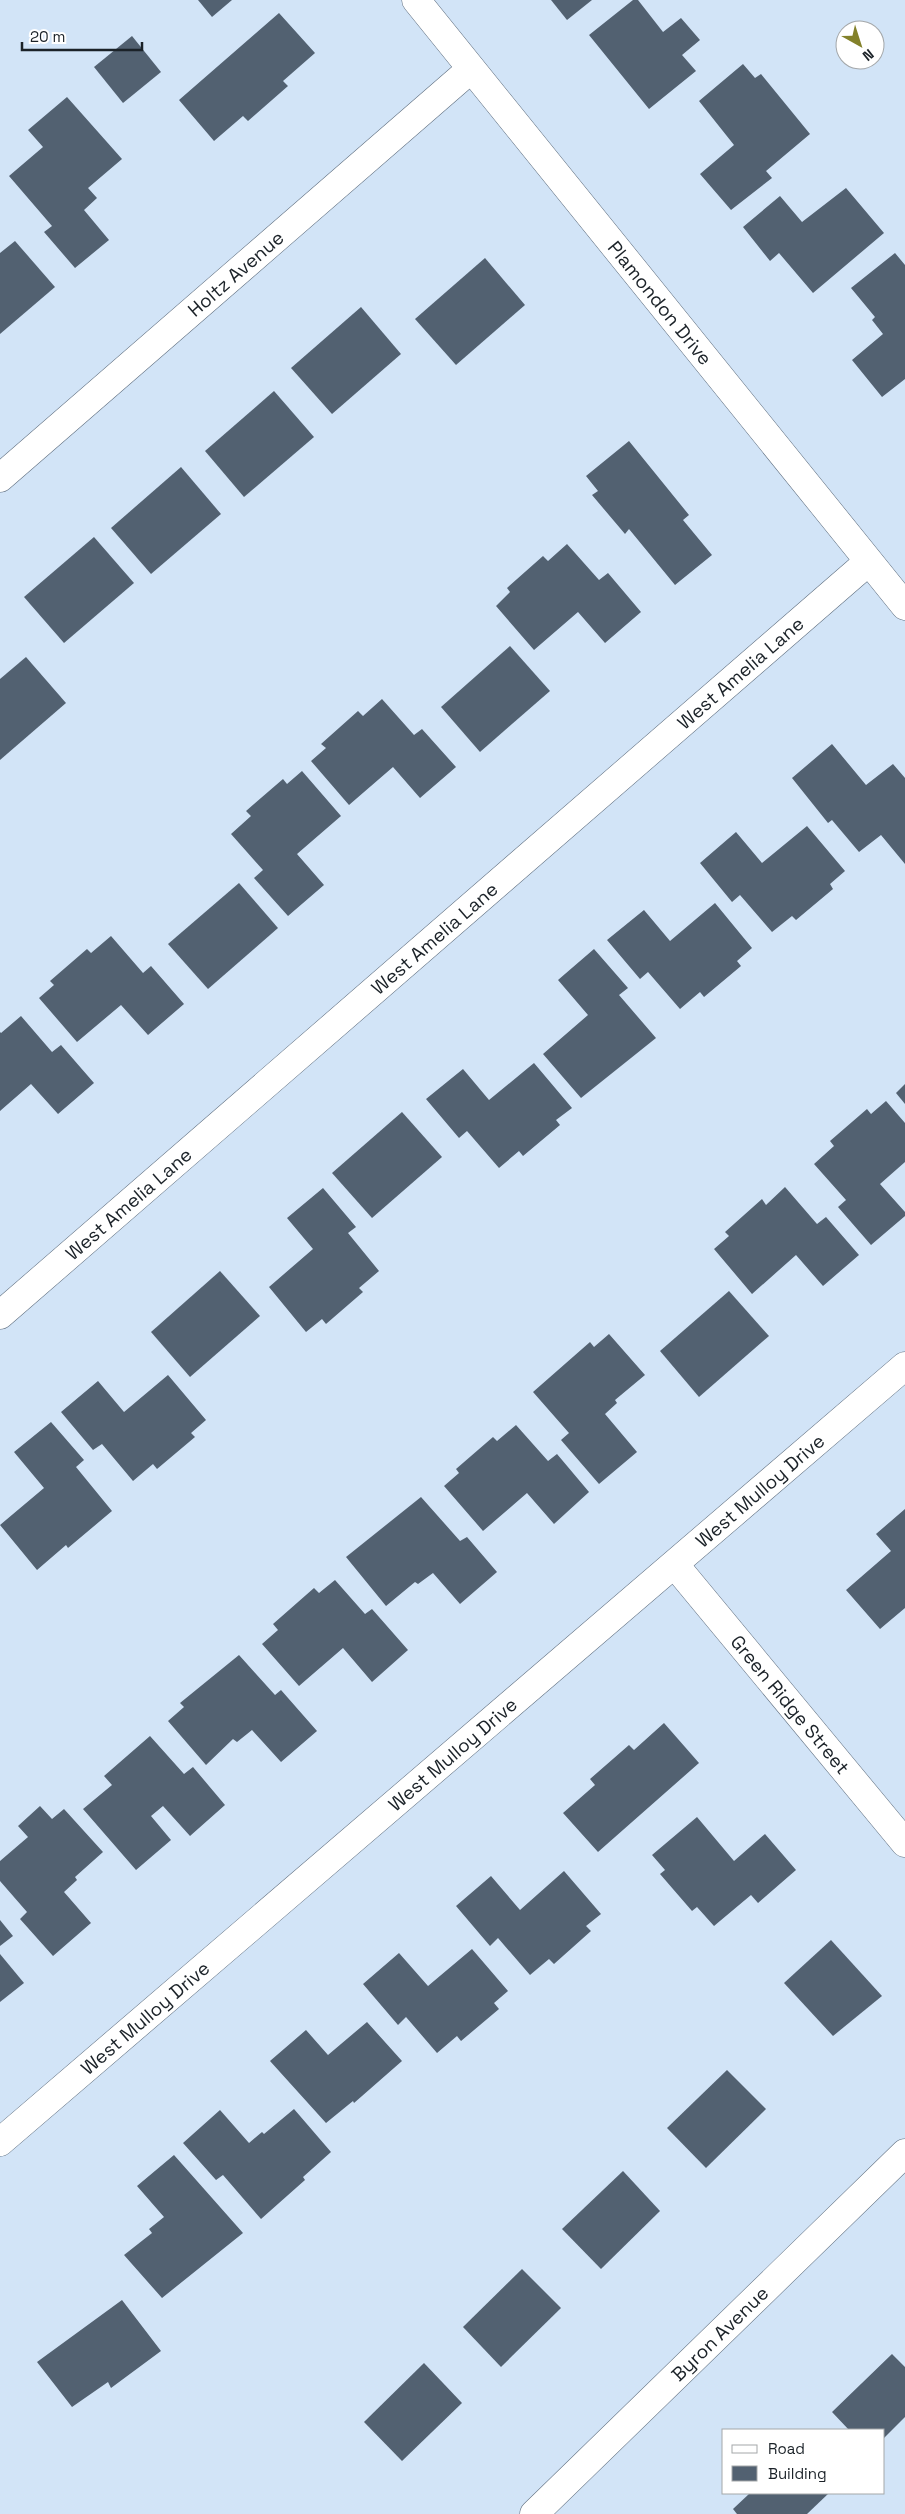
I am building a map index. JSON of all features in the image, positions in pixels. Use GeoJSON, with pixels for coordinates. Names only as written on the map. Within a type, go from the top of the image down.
{"type":"FeatureCollection","features":[{"type":"Feature","properties":{"kind":"street","name":"Plamondon Drive"},"geometry":{"type":"LineString","coordinates":[[416,0],[905,606]]}},
{"type":"Feature","properties":{"kind":"street","name":"Holtz Avenue"},"geometry":{"type":"LineString","coordinates":[[0,478],[471,69]]}},
{"type":"Feature","properties":{"kind":"street","name":"West Amelia Lane"},"geometry":{"type":"LineString","coordinates":[[0,1315],[868,562]]}},
{"type":"Feature","properties":{"kind":"street","name":"West Mulloy Drive"},"geometry":{"type":"LineString","coordinates":[[0,2142],[675,1566],[905,1366]]}},
{"type":"Feature","properties":{"kind":"street","name":"Green Ridge Street"},"geometry":{"type":"LineString","coordinates":[[675,1566],[905,1844]]}},
{"type":"Feature","properties":{"kind":"street","name":"Byron Avenue"},"geometry":{"type":"LineString","coordinates":[[534,2514],[905,2153]]}},
{"type":"Feature","properties":{"kind":"building"},"geometry":{"type":"Polygon","coordinates":[[[198,0],[232,0],[212,17],[198,0]]]}},
{"type":"Feature","properties":{"kind":"building"},"geometry":{"type":"Polygon","coordinates":[[[551,0],[592,0],[567,20],[551,0]]]}},
{"type":"Feature","properties":{"kind":"building"},"geometry":{"type":"Polygon","coordinates":[[[633,0],[638,0],[663,32],[681,18],[700,40],[682,55],[696,71],[649,109],[589,35],[633,0]]]}},
{"type":"Feature","properties":{"kind":"building"},"geometry":{"type":"Polygon","coordinates":[[[279,13],[315,53],[283,81],[288,86],[248,121],[243,116],[214,141],[179,100],[279,13]]]}},
{"type":"Feature","properties":{"kind":"building"},"geometry":{"type":"Polygon","coordinates":[[[132,36],[161,72],[123,103],[94,67],[132,36]]]}},
{"type":"Feature","properties":{"kind":"building"},"geometry":{"type":"Polygon","coordinates":[[[743,64],[755,78],[761,74],[810,134],[766,171],[772,178],[731,210],[700,174],[734,145],[699,101],[743,64]]]}},
{"type":"Feature","properties":{"kind":"building"},"geometry":{"type":"Polygon","coordinates":[[[67,97],[122,159],[88,188],[97,198],[84,210],[109,240],[75,268],[44,232],[52,226],[9,176],[43,147],[28,130],[67,97]]]}},
{"type":"Feature","properties":{"kind":"building"},"geometry":{"type":"Polygon","coordinates":[[[846,188],[884,233],[813,293],[779,253],[770,261],[743,227],[780,196],[802,222],[846,188]]]}},
{"type":"Feature","properties":{"kind":"building"},"geometry":{"type":"Polygon","coordinates":[[[15,241],[55,287],[0,334],[0,253],[15,241]]]}},
{"type":"Feature","properties":{"kind":"building"},"geometry":{"type":"Polygon","coordinates":[[[895,253],[905,265],[905,379],[882,397],[852,360],[883,334],[872,320],[875,317],[851,288],[895,253]]]}},
{"type":"Feature","properties":{"kind":"building"},"geometry":{"type":"Polygon","coordinates":[[[485,258],[525,305],[456,365],[415,319],[485,258]]]}},
{"type":"Feature","properties":{"kind":"building"},"geometry":{"type":"Polygon","coordinates":[[[361,307],[401,354],[332,414],[291,368],[361,307]]]}},
{"type":"Feature","properties":{"kind":"building"},"geometry":{"type":"Polygon","coordinates":[[[274,391],[314,437],[244,497],[205,451],[274,391]]]}},
{"type":"Feature","properties":{"kind":"building"},"geometry":{"type":"Polygon","coordinates":[[[629,441],[689,515],[683,520],[712,555],[675,585],[629,529],[625,534],[592,495],[598,491],[586,476],[629,441]]]}},
{"type":"Feature","properties":{"kind":"building"},"geometry":{"type":"Polygon","coordinates":[[[181,467],[221,514],[151,574],[111,528],[181,467]]]}},
{"type":"Feature","properties":{"kind":"building"},"geometry":{"type":"Polygon","coordinates":[[[94,537],[134,583],[64,643],[24,597],[94,537]]]}},
{"type":"Feature","properties":{"kind":"building"},"geometry":{"type":"Polygon","coordinates":[[[567,544],[599,580],[608,573],[641,612],[605,643],[578,612],[534,650],[496,606],[510,592],[507,588],[543,556],[548,561],[567,544]]]}},
{"type":"Feature","properties":{"kind":"building"},"geometry":{"type":"Polygon","coordinates":[[[510,646],[550,691],[480,752],[441,707],[510,646]]]}},
{"type":"Feature","properties":{"kind":"building"},"geometry":{"type":"Polygon","coordinates":[[[26,657],[66,703],[0,760],[0,679],[26,657]]]}},
{"type":"Feature","properties":{"kind":"building"},"geometry":{"type":"Polygon","coordinates":[[[382,699],[414,735],[422,729],[456,767],[420,798],[393,767],[349,805],[311,761],[326,748],[321,744],[358,711],[363,716],[382,699]]]}},
{"type":"Feature","properties":{"kind":"building"},"geometry":{"type":"Polygon","coordinates":[[[832,744],[866,785],[893,764],[905,778],[905,864],[881,835],[859,852],[832,820],[828,823],[792,778],[832,744]]]}},
{"type":"Feature","properties":{"kind":"building"},"geometry":{"type":"Polygon","coordinates":[[[302,771],[341,816],[297,854],[324,885],[288,916],[254,878],[263,870],[231,834],[251,816],[246,811],[283,779],[287,784],[302,771]]]}},
{"type":"Feature","properties":{"kind":"building"},"geometry":{"type":"Polygon","coordinates":[[[807,826],[845,871],[830,884],[833,889],[796,920],[792,916],[772,932],[740,895],[732,902],[700,863],[736,832],[762,863],[807,826]]]}},
{"type":"Feature","properties":{"kind":"building"},"geometry":{"type":"Polygon","coordinates":[[[239,883],[278,928],[208,989],[168,944],[239,883]]]}},
{"type":"Feature","properties":{"kind":"building"},"geometry":{"type":"Polygon","coordinates":[[[715,903],[752,948],[737,961],[741,966],[704,997],[700,992],[680,1009],[648,972],[640,979],[607,940],[644,910],[670,941],[715,903]]]}},
{"type":"Feature","properties":{"kind":"building"},"geometry":{"type":"Polygon","coordinates":[[[111,936],[143,973],[151,966],[184,1004],[148,1035],[121,1005],[77,1042],[39,998],[54,985],[50,981],[87,949],[91,953],[111,936]]]}},
{"type":"Feature","properties":{"kind":"building"},"geometry":{"type":"Polygon","coordinates":[[[594,949],[628,988],[619,995],[656,1038],[581,1098],[543,1054],[588,1015],[558,980],[594,949]]]}},
{"type":"Feature","properties":{"kind":"building"},"geometry":{"type":"Polygon","coordinates":[[[21,1016],[52,1052],[61,1045],[94,1083],[58,1114],[31,1084],[0,1111],[0,1032],[21,1016]]]}},
{"type":"Feature","properties":{"kind":"building"},"geometry":{"type":"Polygon","coordinates":[[[534,1063],[572,1108],[556,1120],[560,1125],[523,1156],[519,1151],[499,1168],[467,1131],[459,1138],[426,1099],[463,1069],[489,1100],[534,1063]]]}},
{"type":"Feature","properties":{"kind":"building"},"geometry":{"type":"Polygon","coordinates":[[[905,1084],[905,1104],[896,1093],[905,1084]]]}},
{"type":"Feature","properties":{"kind":"building"},"geometry":{"type":"Polygon","coordinates":[[[886,1101],[905,1123],[905,1162],[880,1184],[905,1212],[905,1216],[871,1245],[838,1207],[846,1200],[814,1164],[834,1146],[830,1141],[867,1109],[871,1114],[886,1101]]]}},
{"type":"Feature","properties":{"kind":"building"},"geometry":{"type":"Polygon","coordinates":[[[402,1112],[442,1157],[372,1218],[332,1173],[402,1112]]]}},
{"type":"Feature","properties":{"kind":"building"},"geometry":{"type":"Polygon","coordinates":[[[785,1187],[817,1224],[826,1217],[859,1255],[823,1286],[796,1255],[752,1294],[714,1249],[729,1236],[725,1232],[762,1199],[766,1205],[785,1187]]]}},
{"type":"Feature","properties":{"kind":"building"},"geometry":{"type":"Polygon","coordinates":[[[323,1188],[356,1227],[348,1233],[379,1271],[359,1288],[363,1292],[326,1324],[322,1319],[306,1332],[269,1287],[313,1249],[287,1218],[323,1188]]]}},
{"type":"Feature","properties":{"kind":"building"},"geometry":{"type":"Polygon","coordinates":[[[220,1271],[260,1316],[190,1377],[151,1332],[220,1271]]]}},
{"type":"Feature","properties":{"kind":"building"},"geometry":{"type":"Polygon","coordinates":[[[729,1291],[769,1336],[699,1397],[660,1351],[729,1291]]]}},
{"type":"Feature","properties":{"kind":"building"},"geometry":{"type":"Polygon","coordinates":[[[609,1334],[645,1375],[615,1400],[617,1403],[605,1414],[637,1452],[599,1484],[561,1440],[569,1433],[533,1392],[590,1342],[594,1347],[609,1334]]]}},
{"type":"Feature","properties":{"kind":"building"},"geometry":{"type":"Polygon","coordinates":[[[168,1375],[206,1420],[191,1433],[195,1437],[157,1469],[153,1464],[133,1481],[102,1444],[93,1450],[61,1412],[98,1381],[124,1412],[168,1375]]]}},
{"type":"Feature","properties":{"kind":"building"},"geometry":{"type":"Polygon","coordinates":[[[51,1422],[84,1460],[76,1467],[112,1511],[68,1548],[66,1545],[37,1570],[0,1525],[44,1488],[14,1452],[51,1422]]]}},
{"type":"Feature","properties":{"kind":"building"},"geometry":{"type":"Polygon","coordinates":[[[516,1425],[548,1461],[557,1454],[589,1492],[554,1524],[527,1493],[483,1531],[444,1486],[459,1473],[456,1469],[493,1437],[497,1441],[516,1425]]]}},
{"type":"Feature","properties":{"kind":"building"},"geometry":{"type":"Polygon","coordinates":[[[421,1497],[460,1541],[467,1537],[497,1572],[460,1604],[433,1573],[418,1584],[415,1582],[386,1606],[346,1557],[421,1497]]]}},
{"type":"Feature","properties":{"kind":"building"},"geometry":{"type":"Polygon","coordinates":[[[905,1509],[905,1608],[880,1629],[846,1590],[891,1551],[876,1534],[905,1509]]]}},
{"type":"Feature","properties":{"kind":"building"},"geometry":{"type":"Polygon","coordinates":[[[335,1580],[365,1614],[372,1609],[408,1650],[372,1682],[343,1648],[299,1686],[262,1644],[278,1630],[273,1624],[314,1588],[319,1593],[335,1580]]]}},
{"type":"Feature","properties":{"kind":"building"},"geometry":{"type":"Polygon","coordinates":[[[239,1655],[275,1695],[281,1690],[317,1731],[281,1762],[252,1730],[237,1742],[233,1739],[206,1765],[168,1721],[184,1707],[180,1703],[239,1655]]]}},
{"type":"Feature","properties":{"kind":"building"},"geometry":{"type":"Polygon","coordinates":[[[664,1723],[699,1763],[598,1852],[563,1813],[595,1785],[590,1779],[629,1745],[634,1750],[664,1723]]]}},
{"type":"Feature","properties":{"kind":"building"},"geometry":{"type":"Polygon","coordinates":[[[150,1736],[184,1774],[193,1767],[225,1805],[190,1836],[163,1806],[151,1816],[171,1840],[136,1870],[83,1809],[112,1785],[104,1776],[150,1736]]]}},
{"type":"Feature","properties":{"kind":"building"},"geometry":{"type":"Polygon","coordinates":[[[40,1806],[52,1819],[64,1809],[103,1852],[75,1877],[77,1880],[64,1892],[91,1923],[53,1956],[20,1919],[27,1912],[0,1881],[0,1861],[28,1837],[18,1826],[40,1806]]]}},
{"type":"Feature","properties":{"kind":"building"},"geometry":{"type":"Polygon","coordinates":[[[697,1817],[734,1861],[765,1834],[796,1870],[758,1903],[751,1895],[714,1926],[697,1907],[692,1911],[660,1874],[665,1870],[652,1855],[697,1817]]]}},
{"type":"Feature","properties":{"kind":"building"},"geometry":{"type":"Polygon","coordinates":[[[564,1871],[601,1914],[586,1926],[591,1931],[554,1964],[549,1959],[530,1975],[498,1938],[490,1946],[456,1906],[491,1876],[520,1910],[564,1871]]]}},
{"type":"Feature","properties":{"kind":"building"},"geometry":{"type":"Polygon","coordinates":[[[0,1920],[13,1936],[0,1946],[0,1920]]]}},
{"type":"Feature","properties":{"kind":"building"},"geometry":{"type":"Polygon","coordinates":[[[831,1940],[882,1996],[833,2036],[784,1983],[831,1940]]]}},
{"type":"Feature","properties":{"kind":"building"},"geometry":{"type":"Polygon","coordinates":[[[472,1949],[508,1991],[494,2003],[499,2009],[461,2041],[457,2036],[437,2053],[406,2017],[398,2025],[363,1984],[399,1953],[428,1986],[472,1949]]]}},
{"type":"Feature","properties":{"kind":"building"},"geometry":{"type":"Polygon","coordinates":[[[0,1954],[24,1983],[0,2002],[0,1954]]]}},
{"type":"Feature","properties":{"kind":"building"},"geometry":{"type":"Polygon","coordinates":[[[367,2022],[402,2061],[354,2103],[353,2101],[326,2123],[270,2061],[306,2030],[328,2055],[367,2022]]]}},
{"type":"Feature","properties":{"kind":"building"},"geometry":{"type":"Polygon","coordinates":[[[727,2070],[766,2109],[706,2168],[667,2128],[727,2070]]]}},
{"type":"Feature","properties":{"kind":"building"},"geometry":{"type":"Polygon","coordinates":[[[294,2109],[331,2152],[303,2177],[305,2180],[261,2219],[223,2175],[216,2180],[183,2143],[220,2110],[249,2143],[262,2132],[264,2134],[294,2109]]]}},
{"type":"Feature","properties":{"kind":"building"},"geometry":{"type":"Polygon","coordinates":[[[174,2155],[243,2233],[162,2298],[124,2255],[152,2233],[149,2229],[164,2217],[137,2186],[174,2155]]]}},
{"type":"Feature","properties":{"kind":"building"},"geometry":{"type":"Polygon","coordinates":[[[623,2171],[660,2211],[601,2269],[562,2229],[623,2171]]]}},
{"type":"Feature","properties":{"kind":"building"},"geometry":{"type":"Polygon","coordinates":[[[522,2269],[561,2308],[501,2367],[463,2327],[522,2269]]]}},
{"type":"Feature","properties":{"kind":"building"},"geometry":{"type":"Polygon","coordinates":[[[122,2300],[161,2351],[111,2388],[108,2382],[72,2407],[37,2362],[122,2300]]]}},
{"type":"Feature","properties":{"kind":"building"},"geometry":{"type":"Polygon","coordinates":[[[892,2354],[905,2367],[905,2417],[885,2437],[885,2429],[848,2429],[832,2412],[892,2354]]]}},
{"type":"Feature","properties":{"kind":"building"},"geometry":{"type":"Polygon","coordinates":[[[424,2363],[462,2403],[402,2461],[364,2422],[424,2363]]]}},
{"type":"Feature","properties":{"kind":"building"},"geometry":{"type":"Polygon","coordinates":[[[749,2494],[828,2494],[807,2514],[737,2514],[733,2509],[749,2494]]]}}]}
